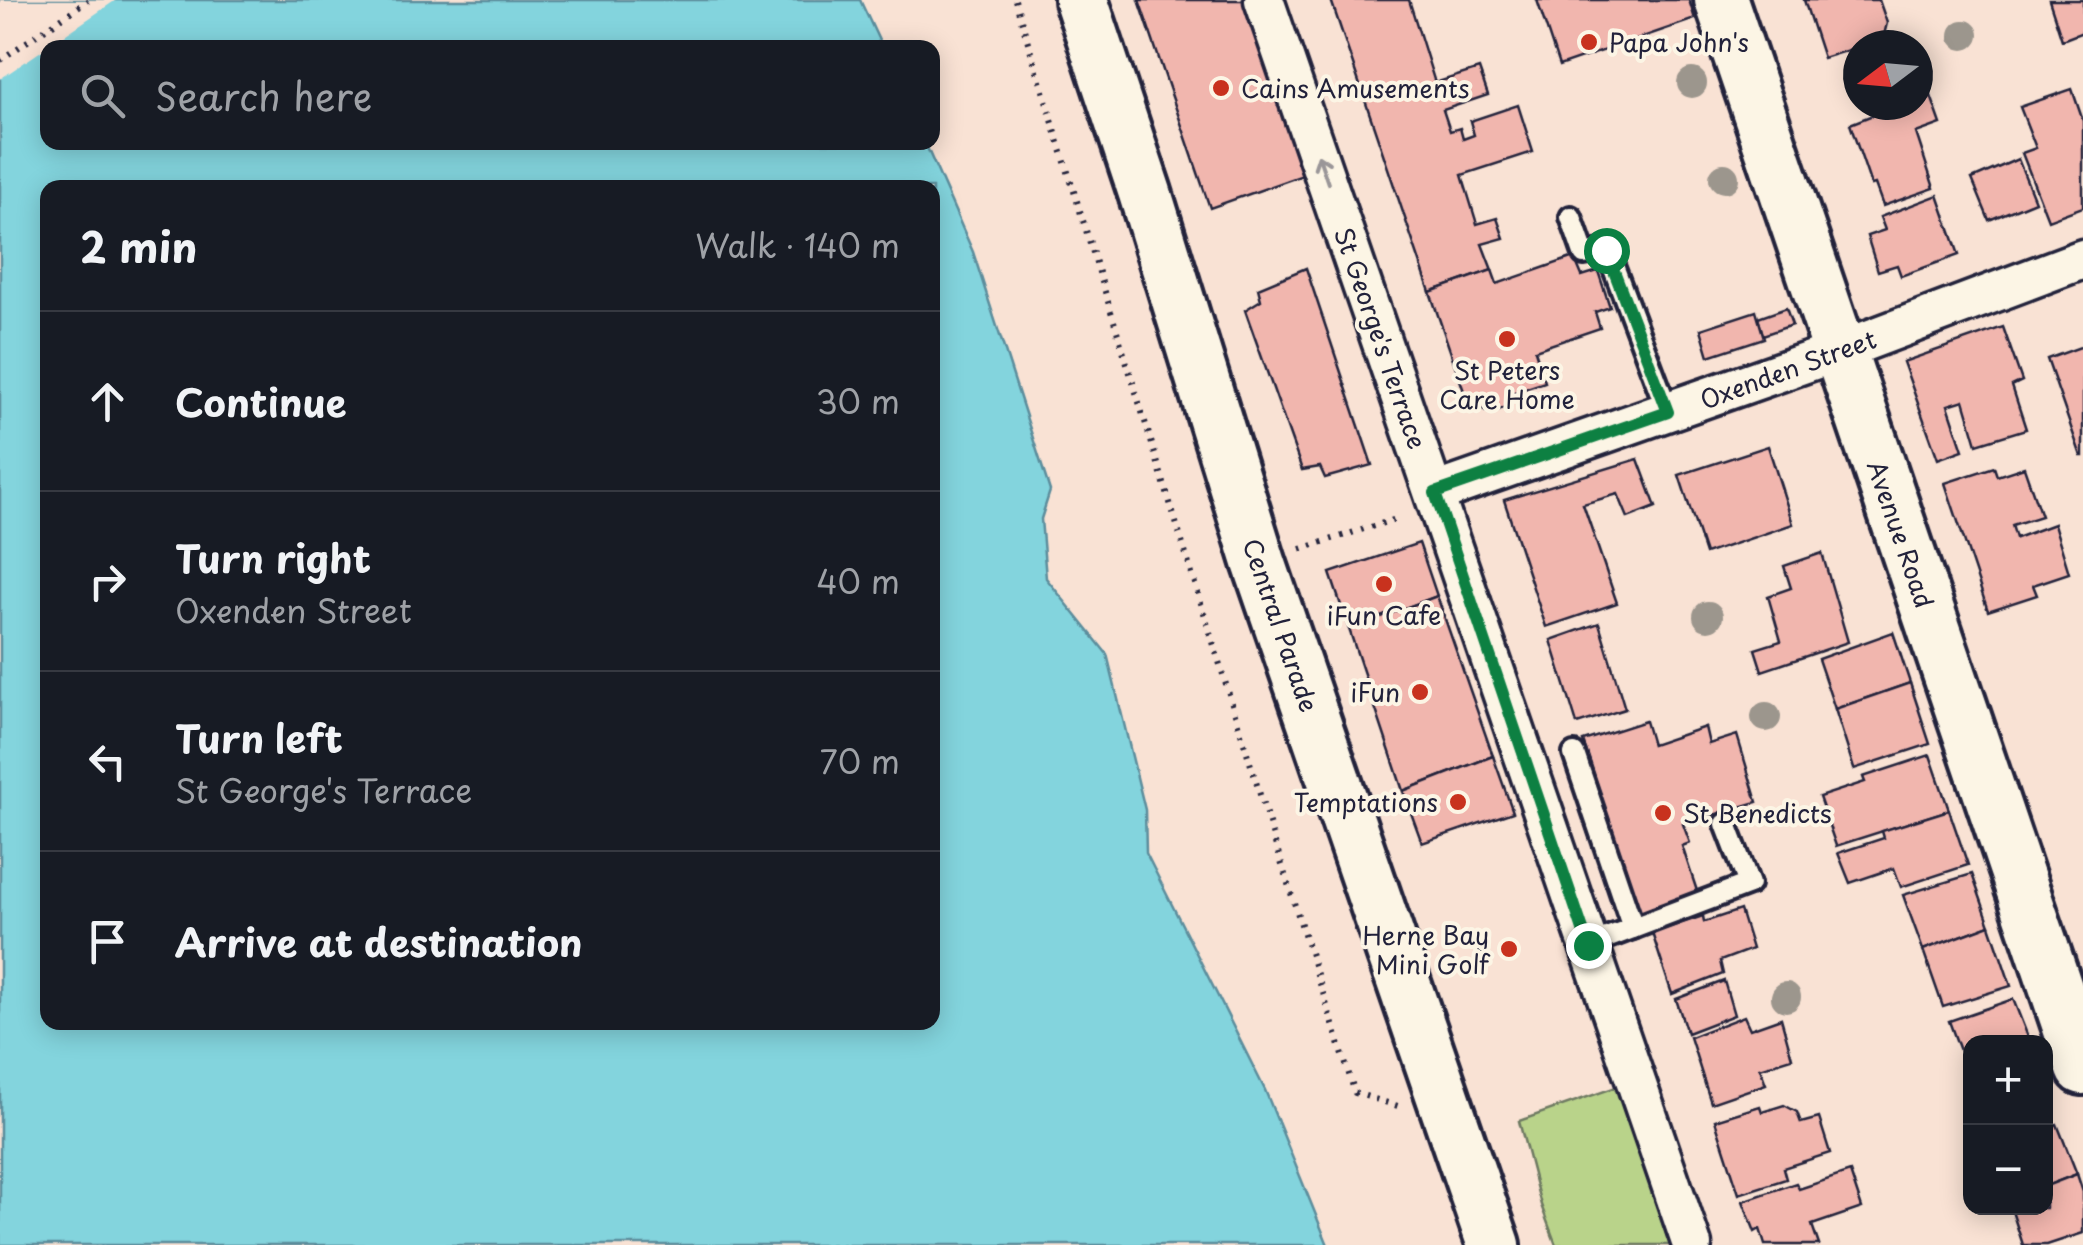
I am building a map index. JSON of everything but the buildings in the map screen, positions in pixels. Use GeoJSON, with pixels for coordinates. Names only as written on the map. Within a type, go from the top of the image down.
{"type":"FeatureCollection","features":[{"type":"Feature","properties":{"kind":"street","name":"Central Parade"},"geometry":{"type":"LineString","coordinates":[[1081,0],[1259,562],[1494,1245]]}},
{"type":"Feature","properties":{"kind":"street","name":"St George's Terrace"},"geometry":{"type":"LineString","coordinates":[[1264,0],[1692,1245]]}},
{"type":"Feature","properties":{"kind":"street","name":"Avenue Road"},"geometry":{"type":"LineString","coordinates":[[1721,0],[2083,1068]]}},
{"type":"Feature","properties":{"kind":"street","name":"Oxenden Street"},"geometry":{"type":"LineString","coordinates":[[1437,499],[2083,259]]}},
{"type":"Feature","properties":{"kind":"lane"},"geometry":{"type":"LineString","coordinates":[[1571,217],[1584,254],[1606,250],[1668,412]]}},
{"type":"Feature","properties":{"kind":"lane"},"geometry":{"type":"LineString","coordinates":[[1574,754],[1633,928]]}},
{"type":"Feature","properties":{"kind":"lane"},"geometry":{"type":"LineString","coordinates":[[1588,945],[1750,884],[1726,824]]}},
{"type":"Feature","properties":{"kind":"path"},"geometry":{"type":"LineString","coordinates":[[0,60],[88,0]]}},
{"type":"Feature","properties":{"kind":"path"},"geometry":{"type":"LineString","coordinates":[[1016,0],[1274,840],[1356,1093],[1412,1111]]}},
{"type":"Feature","properties":{"kind":"path"},"geometry":{"type":"LineString","coordinates":[[1259,562],[1437,499]]}},
{"type":"Feature","properties":{"kind":"green space"},"geometry":{"type":"Polygon","coordinates":[[[1616,1087],[1670,1245],[1556,1245],[1519,1121],[1616,1087]]]}},
{"type":"Feature","properties":{"kind":"water"},"geometry":{"type":"Polygon","coordinates":[[[0,0],[860,0],[879,40],[40,40],[40,150],[928,150],[973,252],[1050,491],[1041,519],[1046,578],[1107,654],[1145,810],[1146,853],[1265,1090],[1328,1245],[0,1245],[0,0]]]}},
{"type":"Feature","properties":{"kind":"pier"},"geometry":{"type":"Polygon","coordinates":[[[0,0],[116,0],[57,40],[40,40],[40,52],[0,79],[0,0]]]}},
{"type":"Feature","properties":{"kind":"place","name":"Papa John's"},"geometry":{"type":"Point","coordinates":[1589,42]}},
{"type":"Feature","properties":{"kind":"place","name":"Cains Amusements"},"geometry":{"type":"Point","coordinates":[1221,88]}},
{"type":"Feature","properties":{"kind":"place","name":"St Peters Care Home"},"geometry":{"type":"Point","coordinates":[1507,339]}},
{"type":"Feature","properties":{"kind":"place","name":"iFun Cafe"},"geometry":{"type":"Point","coordinates":[1384,584]}},
{"type":"Feature","properties":{"kind":"place","name":"iFun"},"geometry":{"type":"Point","coordinates":[1420,692]}},
{"type":"Feature","properties":{"kind":"place","name":"Temptations"},"geometry":{"type":"Point","coordinates":[1458,802]}},
{"type":"Feature","properties":{"kind":"place","name":"St Benedicts"},"geometry":{"type":"Point","coordinates":[1663,813]}},
{"type":"Feature","properties":{"kind":"place","name":"Herne Bay Mini Golf"},"geometry":{"type":"Point","coordinates":[1509,949]}},
{"type":"Feature","properties":{"kind":"route"},"geometry":{"type":"LineString","coordinates":[[1588,945],[1435,493],[1668,412],[1606,250]]}}]}
